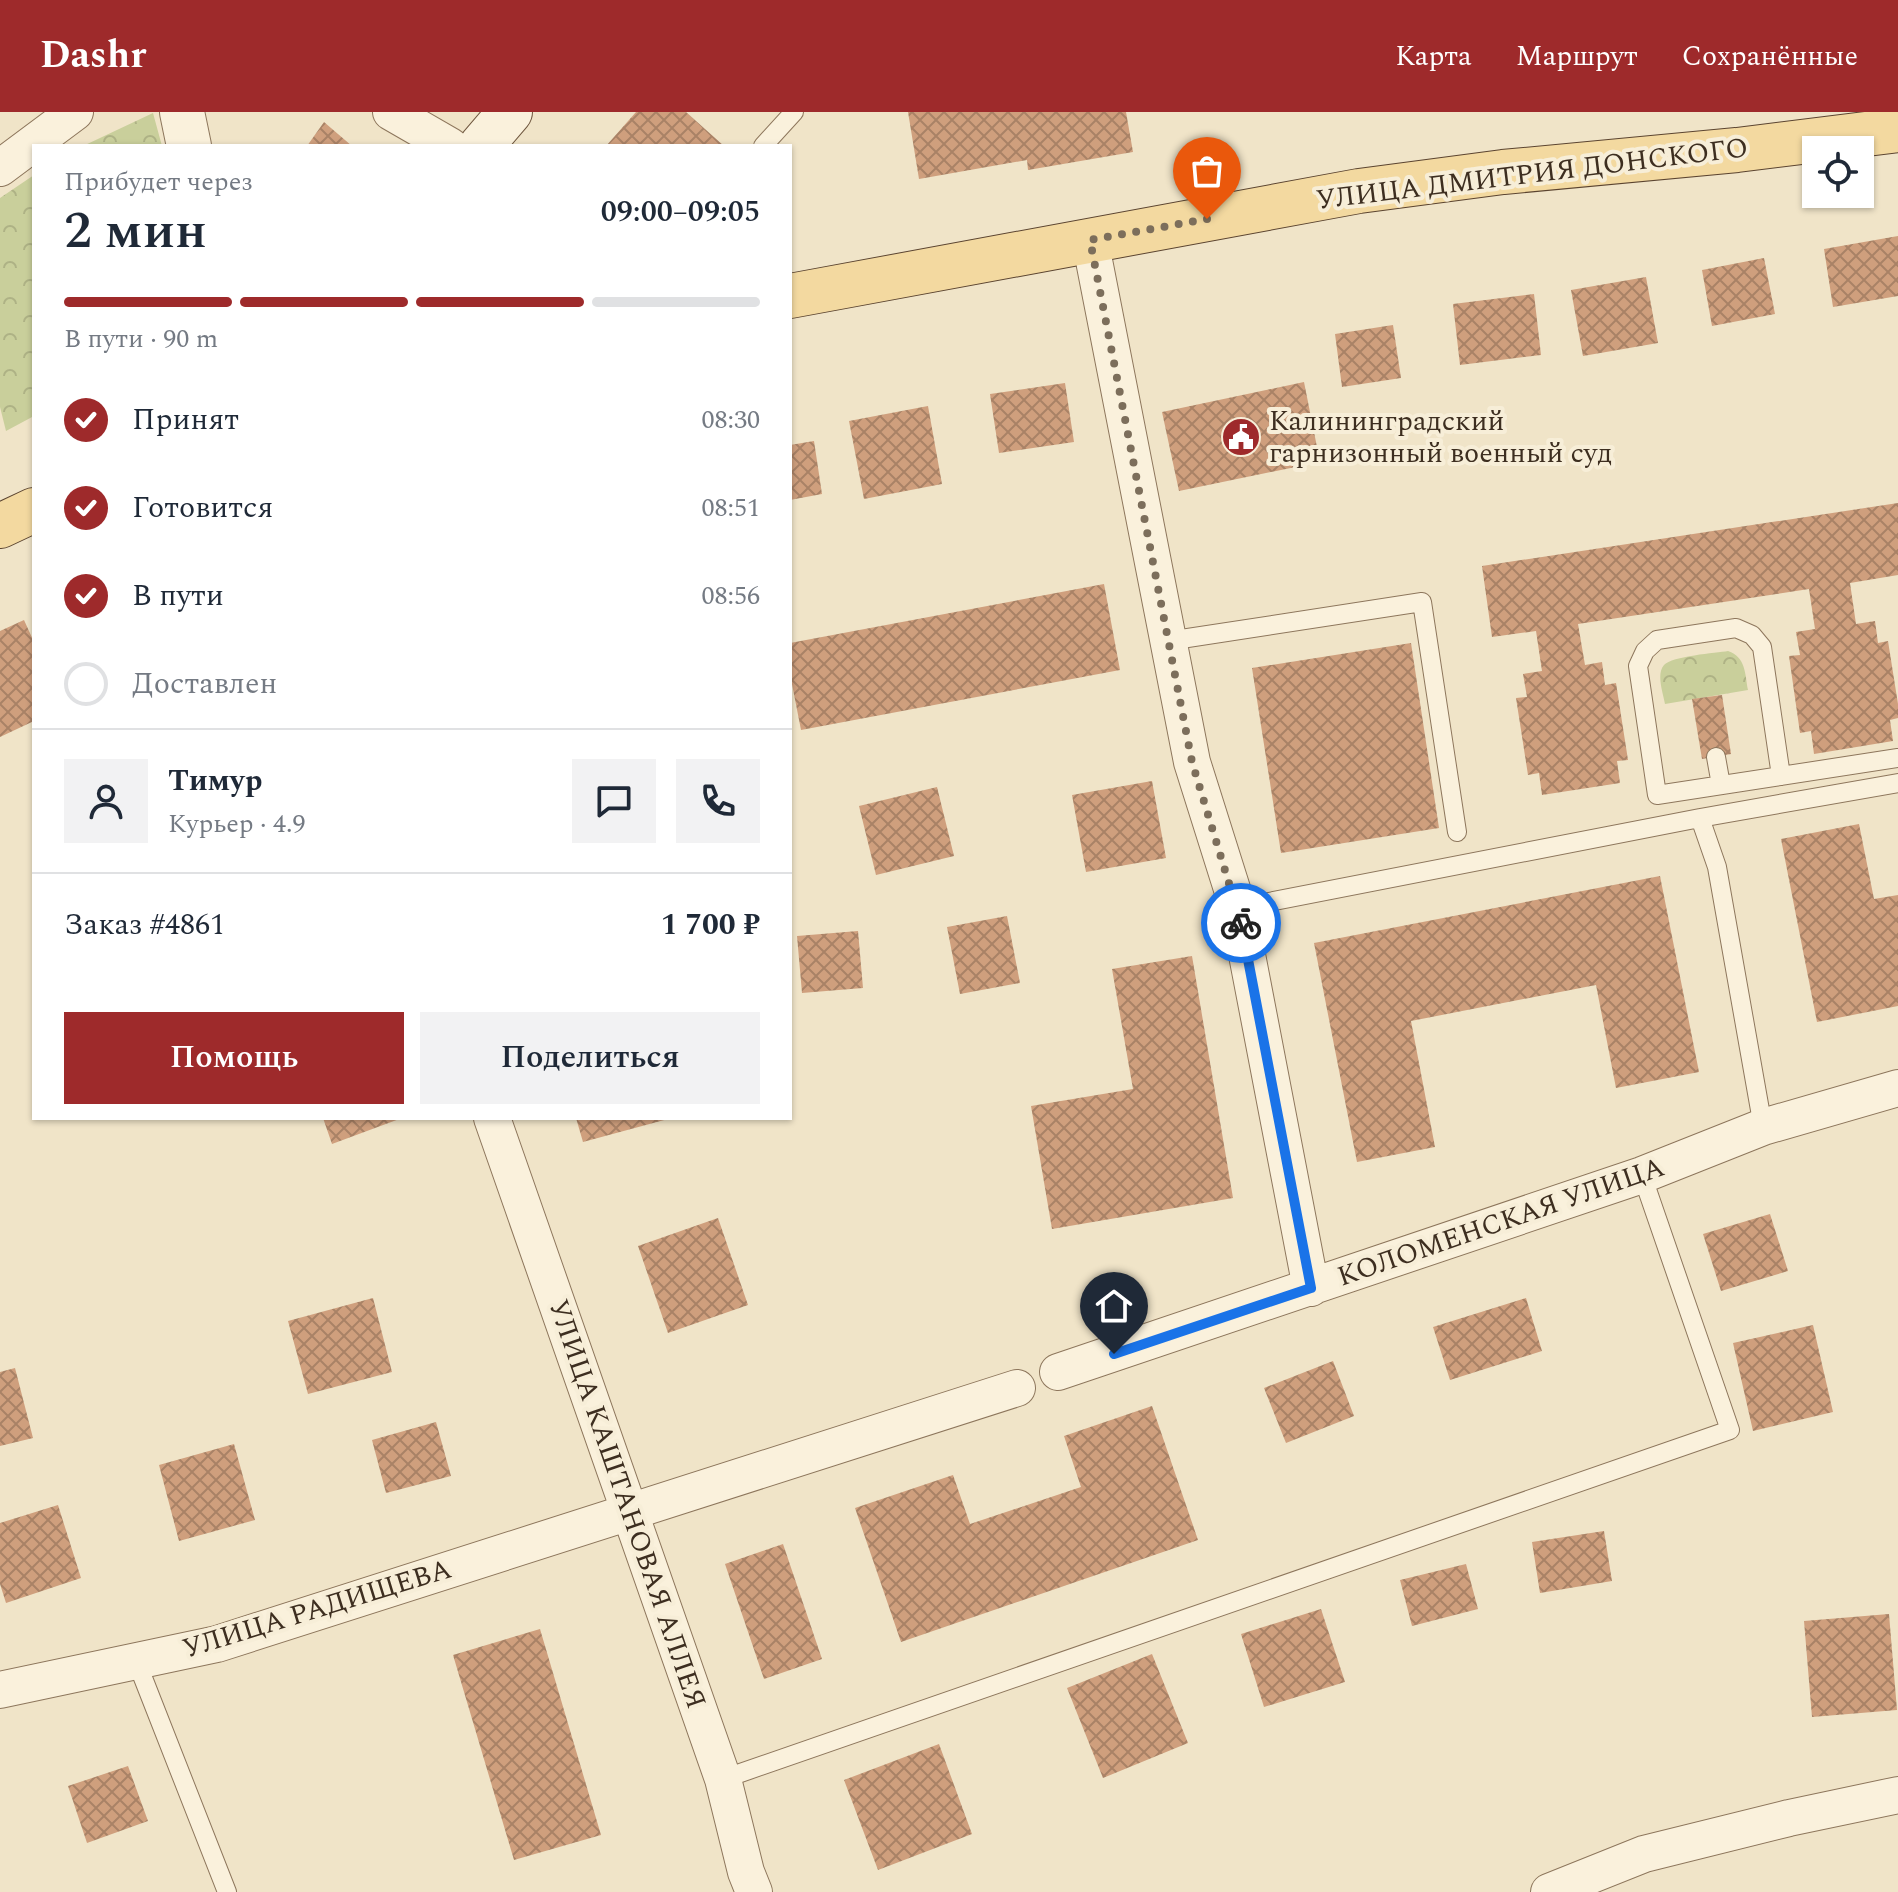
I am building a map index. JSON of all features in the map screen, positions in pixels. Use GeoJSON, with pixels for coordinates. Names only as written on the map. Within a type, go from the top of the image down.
{"type":"FeatureCollection","features":[{"type":"Feature","properties":{"kind":"main road"},"geometry":{"type":"LineString","coordinates":[[182,112],[189,144]]}},
{"type":"Feature","properties":{"kind":"main road"},"geometry":{"type":"LineString","coordinates":[[483,144],[510,112]]}},
{"type":"Feature","properties":{"kind":"main road","name":"УЛИЦА ДМИТРИЯ ДОНСКОГО"},"geometry":{"type":"LineString","coordinates":[[792,296],[1359,191],[1503,172],[1737,150],[1898,130]]}},
{"type":"Feature","properties":{"kind":"street"},"geometry":{"type":"LineString","coordinates":[[32,144],[75,112]]}},
{"type":"Feature","properties":{"kind":"street"},"geometry":{"type":"LineString","coordinates":[[391,112],[447,144]]}},
{"type":"Feature","properties":{"kind":"street"},"geometry":{"type":"LineString","coordinates":[[0,168],[32,144]]}},
{"type":"Feature","properties":{"kind":"street"},"geometry":{"type":"LineString","coordinates":[[1090,240],[1192,762],[1238,908],[1311,1288]]}},
{"type":"Feature","properties":{"kind":"street","name":"КОЛОМЕНСКАЯ УЛИЦА"},"geometry":{"type":"LineString","coordinates":[[1058,1372],[1642,1175],[1763,1127],[1898,1088]]}},
{"type":"Feature","properties":{"kind":"street","name":"УЛИЦА КАШТАНОВАЯ АЛЛЕЯ"},"geometry":{"type":"LineString","coordinates":[[493,1120],[723,1779],[746,1872],[754,1892]]}},
{"type":"Feature","properties":{"kind":"street"},"geometry":{"type":"LineString","coordinates":[[630,1512],[1017,1388]]}},
{"type":"Feature","properties":{"kind":"street","name":"УЛИЦА РАДИЩЕВА"},"geometry":{"type":"LineString","coordinates":[[0,1690],[217,1644],[630,1512]]}},
{"type":"Feature","properties":{"kind":"street"},"geometry":{"type":"LineString","coordinates":[[1549,1892],[1644,1854],[1898,1795]]}},
{"type":"Feature","properties":{"kind":"lane"},"geometry":{"type":"LineString","coordinates":[[765,144],[794,112]]}},
{"type":"Feature","properties":{"kind":"lane"},"geometry":{"type":"LineString","coordinates":[[1168,641],[1422,602],[1457,832]]}},
{"type":"Feature","properties":{"kind":"lane"},"geometry":{"type":"LineString","coordinates":[[1781,776],[1762,647],[1752,635],[1736,628],[1657,640],[1645,651],[1638,666],[1657,795],[1721,785],[1781,776],[1898,758]]}},
{"type":"Feature","properties":{"kind":"lane"},"geometry":{"type":"LineString","coordinates":[[1716,757],[1721,785]]}},
{"type":"Feature","properties":{"kind":"lane"},"geometry":{"type":"LineString","coordinates":[[1238,908],[1700,818],[1898,783]]}},
{"type":"Feature","properties":{"kind":"lane"},"geometry":{"type":"LineString","coordinates":[[1700,818],[1717,867],[1763,1127]]}},
{"type":"Feature","properties":{"kind":"lane"},"geometry":{"type":"LineString","coordinates":[[723,1779],[1730,1430],[1642,1175]]}},
{"type":"Feature","properties":{"kind":"lane"},"geometry":{"type":"LineString","coordinates":[[136,1660],[227,1892]]}},
{"type":"Feature","properties":{"kind":"green space"},"geometry":{"type":"Polygon","coordinates":[[[153,113],[161,144],[87,144],[153,113]]]}},
{"type":"Feature","properties":{"kind":"green space"},"geometry":{"type":"Polygon","coordinates":[[[32,176],[32,417],[6,431],[0,407],[0,198],[32,176]]]}},
{"type":"Feature","properties":{"kind":"green space"},"geometry":{"type":"Polygon","coordinates":[[[1728,651],[1741,662],[1748,690],[1665,704],[1660,678],[1664,665],[1685,657],[1728,651]]]}},
{"type":"Feature","properties":{"kind":"building"},"geometry":{"type":"Polygon","coordinates":[[[636,112],[686,112],[722,144],[608,144],[636,112]]]}},
{"type":"Feature","properties":{"kind":"building"},"geometry":{"type":"Polygon","coordinates":[[[908,112],[1126,112],[1133,152],[1028,170],[1027,160],[919,179],[908,112]]]}},
{"type":"Feature","properties":{"kind":"building"},"geometry":{"type":"Polygon","coordinates":[[[324,122],[350,144],[308,144],[324,122]]]}},
{"type":"Feature","properties":{"kind":"building"},"geometry":{"type":"Polygon","coordinates":[[[1898,236],[1898,296],[1833,307],[1824,249],[1898,236]]]}},
{"type":"Feature","properties":{"kind":"building"},"geometry":{"type":"Polygon","coordinates":[[[1764,258],[1775,314],[1712,326],[1702,270],[1764,258]]]}},
{"type":"Feature","properties":{"kind":"building"},"geometry":{"type":"Polygon","coordinates":[[[1646,277],[1658,343],[1583,356],[1571,290],[1646,277]]]}},
{"type":"Feature","properties":{"kind":"building"},"geometry":{"type":"Polygon","coordinates":[[[1534,294],[1541,355],[1460,365],[1453,304],[1534,294]]]}},
{"type":"Feature","properties":{"kind":"building"},"geometry":{"type":"Polygon","coordinates":[[[1393,325],[1401,378],[1342,387],[1335,334],[1393,325]]]}},
{"type":"Feature","properties":{"kind":"building","name":"Калининградский гарнизонный военный суд"},"geometry":{"type":"Polygon","coordinates":[[[1304,382],[1320,462],[1179,491],[1162,412],[1304,382]]]}},
{"type":"Feature","properties":{"kind":"building"},"geometry":{"type":"Polygon","coordinates":[[[1065,383],[1074,442],[999,453],[990,394],[1065,383]]]}},
{"type":"Feature","properties":{"kind":"building"},"geometry":{"type":"Polygon","coordinates":[[[928,406],[942,484],[864,499],[849,421],[928,406]]]}},
{"type":"Feature","properties":{"kind":"building"},"geometry":{"type":"Polygon","coordinates":[[[814,441],[822,494],[792,500],[792,445],[814,441]]]}},
{"type":"Feature","properties":{"kind":"building"},"geometry":{"type":"Polygon","coordinates":[[[1898,503],[1898,575],[1850,583],[1856,624],[1875,621],[1878,643],[1888,641],[1898,704],[1898,718],[1890,720],[1893,741],[1814,754],[1811,731],[1800,733],[1789,656],[1800,655],[1796,632],[1815,629],[1809,589],[1578,624],[1585,665],[1602,662],[1605,685],[1616,683],[1628,760],[1617,761],[1620,783],[1542,795],[1539,773],[1528,775],[1516,698],[1527,697],[1523,674],[1542,671],[1536,631],[1492,637],[1482,566],[1898,503]]]}},
{"type":"Feature","properties":{"kind":"building"},"geometry":{"type":"Polygon","coordinates":[[[1104,584],[1120,670],[801,730],[792,684],[792,643],[1104,584]]]}},
{"type":"Feature","properties":{"kind":"building"},"geometry":{"type":"Polygon","coordinates":[[[24,620],[32,638],[32,722],[0,737],[0,631],[24,620]]]}},
{"type":"Feature","properties":{"kind":"building"},"geometry":{"type":"Polygon","coordinates":[[[1411,643],[1439,828],[1281,853],[1252,668],[1411,643]]]}},
{"type":"Feature","properties":{"kind":"building"},"geometry":{"type":"Polygon","coordinates":[[[1722,695],[1731,754],[1702,759],[1692,699],[1722,695]]]}},
{"type":"Feature","properties":{"kind":"building"},"geometry":{"type":"Polygon","coordinates":[[[1152,781],[1166,858],[1086,872],[1072,795],[1152,781]]]}},
{"type":"Feature","properties":{"kind":"building"},"geometry":{"type":"Polygon","coordinates":[[[937,787],[954,856],[876,875],[859,806],[937,787]]]}},
{"type":"Feature","properties":{"kind":"building"},"geometry":{"type":"Polygon","coordinates":[[[1859,824],[1874,899],[1898,895],[1898,1006],[1817,1022],[1781,839],[1859,824]]]}},
{"type":"Feature","properties":{"kind":"building"},"geometry":{"type":"Polygon","coordinates":[[[1660,876],[1699,1072],[1616,1088],[1596,985],[1411,1021],[1435,1147],[1357,1162],[1314,943],[1660,876]]]}},
{"type":"Feature","properties":{"kind":"building"},"geometry":{"type":"Polygon","coordinates":[[[1007,916],[1020,983],[960,994],[947,927],[1007,916]]]}},
{"type":"Feature","properties":{"kind":"building"},"geometry":{"type":"Polygon","coordinates":[[[858,931],[863,988],[802,993],[797,936],[858,931]]]}},
{"type":"Feature","properties":{"kind":"building"},"geometry":{"type":"Polygon","coordinates":[[[1192,956],[1233,1198],[1052,1229],[1031,1106],[1133,1089],[1112,969],[1192,956]]]}},
{"type":"Feature","properties":{"kind":"building"},"geometry":{"type":"Polygon","coordinates":[[[324,1120],[397,1120],[332,1144],[324,1120]]]}},
{"type":"Feature","properties":{"kind":"building"},"geometry":{"type":"Polygon","coordinates":[[[577,1120],[664,1120],[583,1142],[577,1120]]]}},
{"type":"Feature","properties":{"kind":"building"},"geometry":{"type":"Polygon","coordinates":[[[1770,1214],[1788,1271],[1721,1291],[1703,1234],[1770,1214]]]}},
{"type":"Feature","properties":{"kind":"building"},"geometry":{"type":"Polygon","coordinates":[[[718,1218],[748,1305],[668,1333],[638,1246],[718,1218]]]}},
{"type":"Feature","properties":{"kind":"building"},"geometry":{"type":"Polygon","coordinates":[[[373,1298],[392,1372],[308,1394],[288,1321],[373,1298]]]}},
{"type":"Feature","properties":{"kind":"building"},"geometry":{"type":"Polygon","coordinates":[[[1526,1298],[1542,1351],[1450,1380],[1433,1327],[1526,1298]]]}},
{"type":"Feature","properties":{"kind":"building"},"geometry":{"type":"Polygon","coordinates":[[[1813,1325],[1833,1412],[1753,1431],[1733,1343],[1813,1325]]]}},
{"type":"Feature","properties":{"kind":"building"},"geometry":{"type":"Polygon","coordinates":[[[1333,1361],[1354,1416],[1286,1443],[1264,1388],[1333,1361]]]}},
{"type":"Feature","properties":{"kind":"building"},"geometry":{"type":"Polygon","coordinates":[[[15,1368],[33,1438],[0,1446],[0,1372],[15,1368]]]}},
{"type":"Feature","properties":{"kind":"building"},"geometry":{"type":"Polygon","coordinates":[[[1152,1406],[1198,1540],[901,1642],[855,1508],[953,1475],[970,1524],[1081,1487],[1064,1436],[1152,1406]]]}},
{"type":"Feature","properties":{"kind":"building"},"geometry":{"type":"Polygon","coordinates":[[[436,1422],[451,1476],[386,1493],[372,1440],[436,1422]]]}},
{"type":"Feature","properties":{"kind":"building"},"geometry":{"type":"Polygon","coordinates":[[[234,1444],[255,1520],[179,1541],[159,1465],[234,1444]]]}},
{"type":"Feature","properties":{"kind":"building"},"geometry":{"type":"Polygon","coordinates":[[[58,1505],[81,1578],[6,1603],[0,1584],[0,1523],[58,1505]]]}},
{"type":"Feature","properties":{"kind":"building"},"geometry":{"type":"Polygon","coordinates":[[[1604,1531],[1612,1581],[1540,1593],[1532,1542],[1604,1531]]]}},
{"type":"Feature","properties":{"kind":"building"},"geometry":{"type":"Polygon","coordinates":[[[783,1544],[822,1659],[764,1679],[725,1564],[783,1544]]]}},
{"type":"Feature","properties":{"kind":"building"},"geometry":{"type":"Polygon","coordinates":[[[1466,1564],[1478,1609],[1412,1626],[1400,1580],[1466,1564]]]}},
{"type":"Feature","properties":{"kind":"building"},"geometry":{"type":"Polygon","coordinates":[[[1321,1609],[1345,1682],[1264,1707],[1241,1634],[1321,1609]]]}},
{"type":"Feature","properties":{"kind":"building"},"geometry":{"type":"Polygon","coordinates":[[[1889,1614],[1897,1710],[1812,1717],[1804,1621],[1889,1614]]]}},
{"type":"Feature","properties":{"kind":"building"},"geometry":{"type":"Polygon","coordinates":[[[540,1629],[601,1835],[514,1860],[453,1655],[540,1629]]]}},
{"type":"Feature","properties":{"kind":"building"},"geometry":{"type":"Polygon","coordinates":[[[1152,1654],[1188,1743],[1103,1778],[1067,1688],[1152,1654]]]}},
{"type":"Feature","properties":{"kind":"building"},"geometry":{"type":"Polygon","coordinates":[[[939,1744],[972,1834],[878,1870],[844,1780],[939,1744]]]}},
{"type":"Feature","properties":{"kind":"building"},"geometry":{"type":"Polygon","coordinates":[[[128,1766],[148,1821],[87,1843],[68,1786],[128,1766]]]}},
{"type":"Feature","properties":{"kind":"way so far"},"geometry":{"type":"LineString","coordinates":[[1207,219],[1090,240],[1192,762],[1241,923]]}},
{"type":"Feature","properties":{"kind":"place","name":"Калининградский гарнизонный военный суд"},"geometry":{"type":"Point","coordinates":[1241,437]}},
{"type":"Feature","properties":{"kind":"route"},"geometry":{"type":"LineString","coordinates":[[1114,1354],[1311,1288],[1241,923]]}}]}
